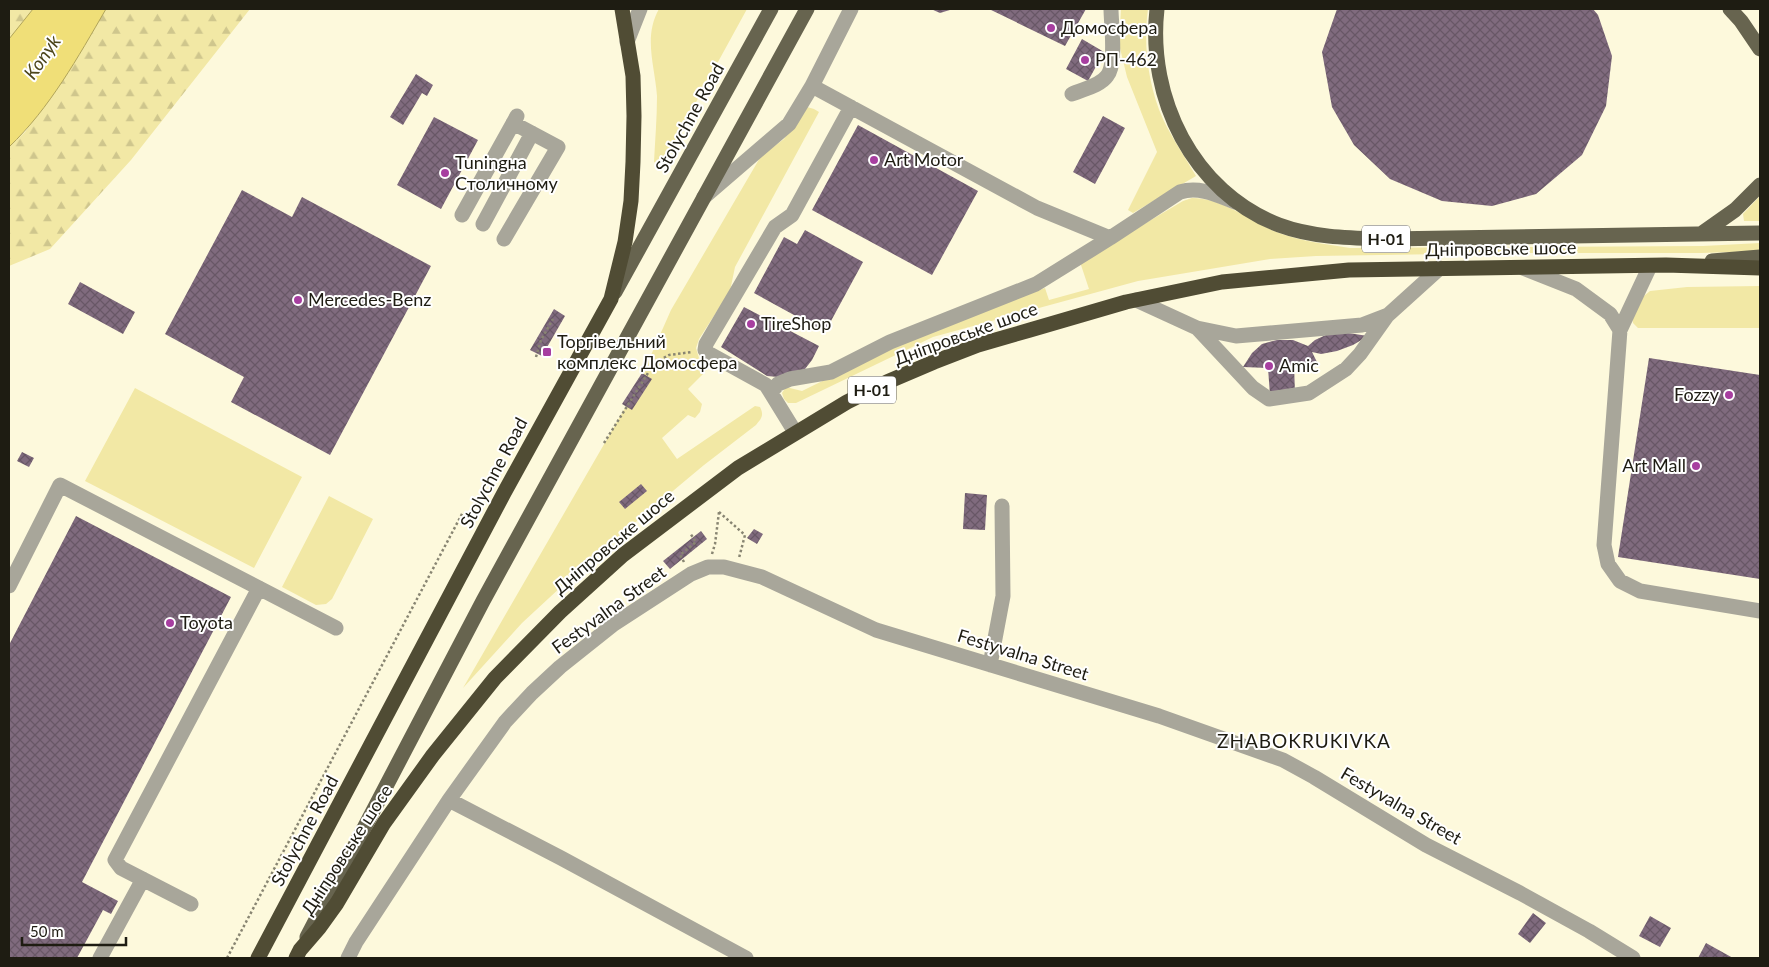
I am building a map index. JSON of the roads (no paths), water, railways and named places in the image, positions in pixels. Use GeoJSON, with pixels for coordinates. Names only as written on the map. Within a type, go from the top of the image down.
{"type":"FeatureCollection","features":[{"type":"Feature","properties":{"kind":"highway"},"geometry":{"type":"LineString","coordinates":[[611,300],[625,242],[634,162],[632,76],[622,9]]}},
{"type":"Feature","properties":{"kind":"highway"},"geometry":{"type":"LineString","coordinates":[[1666,265],[1760,268]]}},
{"type":"Feature","properties":{"kind":"highway","name":"Дніпровське шосе"},"geometry":{"type":"LineString","coordinates":[[298,954],[337,903],[384,823],[427,762],[495,678],[560,612],[623,555],[738,468],[847,402],[934,362],[996,340],[1136,300],[1222,282],[1349,270],[1666,265]]}},
{"type":"Feature","properties":{"kind":"highway","name":"Stolychne Road"},"geometry":{"type":"LineString","coordinates":[[258,958],[504,493],[611,300]]}},
{"type":"Feature","properties":{"kind":"main road","name":"Stolychne Road"},"geometry":{"type":"LineString","coordinates":[[611,300],[771,9]]}},
{"type":"Feature","properties":{"kind":"main road"},"geometry":{"type":"LineString","coordinates":[[298,954],[483,601],[807,9]]}},
{"type":"Feature","properties":{"kind":"main road","name":"Дніпровське шосе"},"geometry":{"type":"LineString","coordinates":[[1157,9],[1155,29],[1160,80],[1166,104],[1185,146],[1200,167],[1220,187],[1242,205],[1279,225],[1317,235],[1343,238],[1388,239],[1760,233]]}},
{"type":"Feature","properties":{"kind":"main road"},"geometry":{"type":"LineString","coordinates":[[1730,9],[1741,21],[1760,49]]}},
{"type":"Feature","properties":{"kind":"main road"},"geometry":{"type":"LineString","coordinates":[[1701,234],[1735,210],[1760,185]]}},
{"type":"Feature","properties":{"kind":"main road","name":"Дніпровське шосе"},"geometry":{"type":"LineString","coordinates":[[1666,265],[1760,257]]}},
{"type":"Feature","properties":{"kind":"street"},"geometry":{"type":"LineString","coordinates":[[627,42],[640,9]]}},
{"type":"Feature","properties":{"kind":"street"},"geometry":{"type":"LineString","coordinates":[[703,198],[789,124],[812,86],[851,9]]}},
{"type":"Feature","properties":{"kind":"street"},"geometry":{"type":"LineString","coordinates":[[1072,94],[1098,83],[1108,76],[1112,62],[1111,9]]}},
{"type":"Feature","properties":{"kind":"street"},"geometry":{"type":"LineString","coordinates":[[812,86],[1037,208],[1110,238]]}},
{"type":"Feature","properties":{"kind":"street"},"geometry":{"type":"LineString","coordinates":[[795,432],[766,385],[708,353],[705,350],[706,344],[775,227],[792,216],[851,107]]}},
{"type":"Feature","properties":{"kind":"street"},"geometry":{"type":"LineString","coordinates":[[462,215],[516,118],[532,133],[558,147],[504,239]]}},
{"type":"Feature","properties":{"kind":"street"},"geometry":{"type":"LineString","coordinates":[[483,224],[532,133]]}},
{"type":"Feature","properties":{"kind":"street"},"geometry":{"type":"LineString","coordinates":[[772,392],[778,384],[790,379],[832,372],[890,342],[1036,284],[1180,192],[1186,190],[1207,191],[1242,205]]}},
{"type":"Feature","properties":{"kind":"street"},"geometry":{"type":"LineString","coordinates":[[1650,266],[1620,330],[1604,545],[1608,564],[1620,581],[1640,591],[1760,611]]}},
{"type":"Feature","properties":{"kind":"street"},"geometry":{"type":"LineString","coordinates":[[1197,328],[1253,388],[1269,398],[1309,393],[1346,369],[1360,354],[1388,315],[1440,268]]}},
{"type":"Feature","properties":{"kind":"street"},"geometry":{"type":"LineString","coordinates":[[1522,268],[1576,289],[1610,314],[1620,330]]}},
{"type":"Feature","properties":{"kind":"street"},"geometry":{"type":"LineString","coordinates":[[1136,300],[1197,328],[1236,336],[1362,325],[1388,315]]}},
{"type":"Feature","properties":{"kind":"street"},"geometry":{"type":"LineString","coordinates":[[9,586],[60,485],[336,628]]}},
{"type":"Feature","properties":{"kind":"street"},"geometry":{"type":"LineString","coordinates":[[990,665],[1003,596],[1002,506]]}},
{"type":"Feature","properties":{"kind":"street","name":"Festyvalna Street"},"geometry":{"type":"LineString","coordinates":[[348,958],[356,942],[449,800],[505,722],[560,667],[614,624],[691,574],[708,567],[736,569],[762,577],[876,630],[1158,716],[1283,760],[1426,844],[1589,931],[1633,958]]}},
{"type":"Feature","properties":{"kind":"street"},"geometry":{"type":"LineString","coordinates":[[191,904],[121,868],[115,860],[260,588]]}},
{"type":"Feature","properties":{"kind":"street"},"geometry":{"type":"LineString","coordinates":[[449,800],[746,958]]}},
{"type":"Feature","properties":{"kind":"street"},"geometry":{"type":"LineString","coordinates":[[100,958],[143,879]]}},
{"type":"Feature","properties":{"kind":"water","name":"Konyk"},"geometry":{"type":"Polygon","coordinates":[[[33,9],[106,9],[50,99],[38,116],[9,147],[9,39],[33,9]]]}},
{"type":"Feature","properties":{"kind":"place","name":"Домосфера"},"geometry":{"type":"Point","coordinates":[1051,28]}},
{"type":"Feature","properties":{"kind":"place","name":"РП-462"},"geometry":{"type":"Point","coordinates":[1085,60]}},
{"type":"Feature","properties":{"kind":"place","name":"Art Motor"},"geometry":{"type":"Point","coordinates":[874,160]}},
{"type":"Feature","properties":{"kind":"place","name":"Tuningна Столичному"},"geometry":{"type":"Point","coordinates":[445,173]}},
{"type":"Feature","properties":{"kind":"place","name":"Mercedes-Benz"},"geometry":{"type":"Point","coordinates":[298,300]}},
{"type":"Feature","properties":{"kind":"place","name":"TireShop"},"geometry":{"type":"Point","coordinates":[751,324]}},
{"type":"Feature","properties":{"kind":"place","name":"Торгівельний комплекс Домосфера"},"geometry":{"type":"Point","coordinates":[547,352]}},
{"type":"Feature","properties":{"kind":"place","name":"Amic"},"geometry":{"type":"Point","coordinates":[1269,366]}},
{"type":"Feature","properties":{"kind":"place","name":"Fozzy"},"geometry":{"type":"Point","coordinates":[1729,395]}},
{"type":"Feature","properties":{"kind":"place","name":"Art Mall"},"geometry":{"type":"Point","coordinates":[1696,466]}},
{"type":"Feature","properties":{"kind":"place","name":"Toyota"},"geometry":{"type":"Point","coordinates":[170,623]}},
{"type":"Feature","properties":{"kind":"district","name":"ZHABOKRUKIVKA"},"geometry":{"type":"Point","coordinates":[1304,741]}}]}
